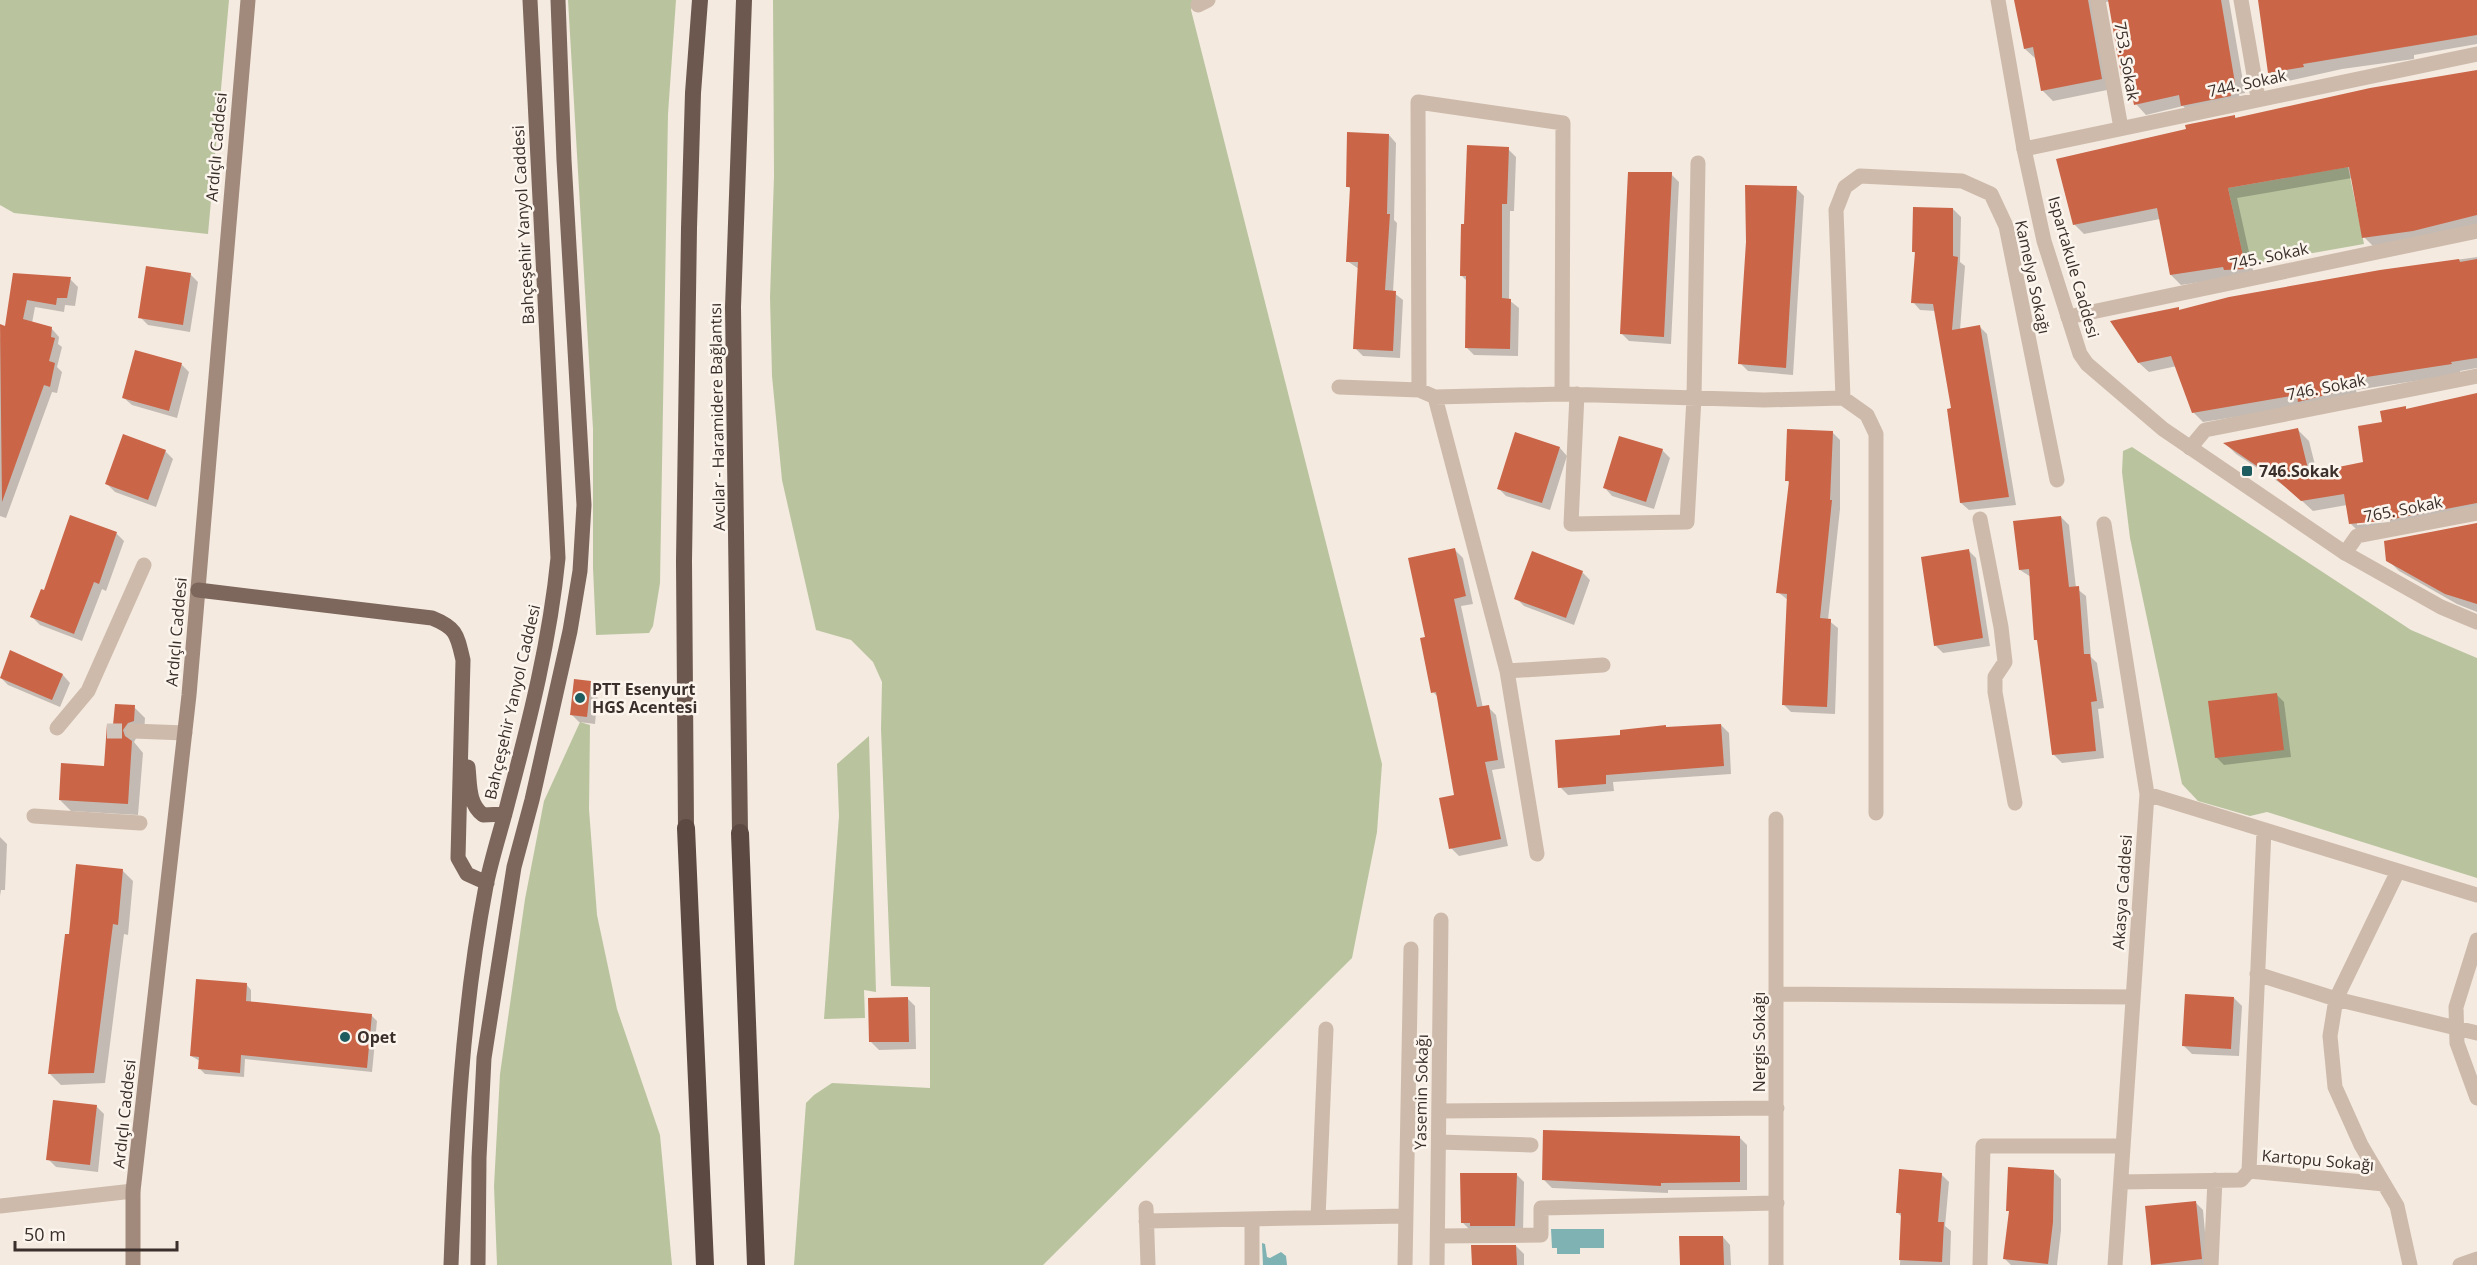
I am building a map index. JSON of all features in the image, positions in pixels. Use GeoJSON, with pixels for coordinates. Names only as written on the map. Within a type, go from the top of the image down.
{"type":"FeatureCollection","features":[{"type":"Feature","properties":{"kind":"highway","name":"Avcılar - Haramidere Bağlantısı"},"geometry":{"type":"LineString","coordinates":[[686,828],[684,561],[689,228],[693,93],[700,0]]}},
{"type":"Feature","properties":{"kind":"highway","name":"Avcılar - Haramidere Bağlantısı"},"geometry":{"type":"LineString","coordinates":[[740,833],[734,307],[744,0]]}},
{"type":"Feature","properties":{"kind":"highway"},"geometry":{"type":"LineString","coordinates":[[686,828],[705,1265]]}},
{"type":"Feature","properties":{"kind":"highway"},"geometry":{"type":"LineString","coordinates":[[740,833],[756,1265]]}},
{"type":"Feature","properties":{"kind":"main road","name":"Ardıçlı Caddesi"},"geometry":{"type":"LineString","coordinates":[[133,1265],[133,1191],[185,733],[248,0]]}},
{"type":"Feature","properties":{"kind":"main road","name":"Bahçeşehir Yanyol Caddesi"},"geometry":{"type":"LineString","coordinates":[[451,1265],[456,1132],[463,1038],[471,972],[487,883],[533,705],[552,617],[558,558],[530,0]]}},
{"type":"Feature","properties":{"kind":"main road"},"geometry":{"type":"LineString","coordinates":[[478,1265],[479,1158],[486,1047],[514,867],[532,800],[570,631],[580,571],[584,505],[558,0]]}},
{"type":"Feature","properties":{"kind":"main road"},"geometry":{"type":"LineString","coordinates":[[198,590],[432,618],[447,624],[457,633],[463,660],[458,858],[467,874],[487,883]]}},
{"type":"Feature","properties":{"kind":"main road"},"geometry":{"type":"LineString","coordinates":[[462,743],[468,766],[471,799],[475,809],[483,815],[505,814]]}},
{"type":"Feature","properties":{"kind":"street","name":"Ispartakule Caddesi"},"geometry":{"type":"LineString","coordinates":[[1998,0],[2024,149],[2044,241],[2080,354],[2087,364],[2163,429],[2345,553],[2441,607],[2477,622]]}},
{"type":"Feature","properties":{"kind":"street","name":"753. Sokak"},"geometry":{"type":"LineString","coordinates":[[2098,0],[2121,128]]}},
{"type":"Feature","properties":{"kind":"street"},"geometry":{"type":"LineString","coordinates":[[2241,0],[2258,98]]}},
{"type":"Feature","properties":{"kind":"street","name":"744. Sokak"},"geometry":{"type":"LineString","coordinates":[[2024,149],[2258,98],[2477,54]]}},
{"type":"Feature","properties":{"kind":"street"},"geometry":{"type":"LineString","coordinates":[[1419,390],[1418,102],[1563,123],[1571,524],[1687,522],[1695,398],[1698,163]]}},
{"type":"Feature","properties":{"kind":"street","name":"Kamelya Sokağı"},"geometry":{"type":"LineString","coordinates":[[1843,398],[1836,210],[1845,186],[1860,176],[1962,182],[1991,194],[2006,226],[2057,480]]}},
{"type":"Feature","properties":{"kind":"street","name":"745. Sokak"},"geometry":{"type":"LineString","coordinates":[[2068,317],[2477,231]]}},
{"type":"Feature","properties":{"kind":"street","name":"746. Sokak"},"geometry":{"type":"LineString","coordinates":[[2190,448],[2205,430],[2477,376]]}},
{"type":"Feature","properties":{"kind":"street"},"geometry":{"type":"LineString","coordinates":[[1339,387],[1419,390],[1434,397],[1570,394],[1695,398],[1843,398],[1868,415],[1876,434],[1876,813]]}},
{"type":"Feature","properties":{"kind":"street"},"geometry":{"type":"LineString","coordinates":[[1434,397],[1507,671],[1537,854]]}},
{"type":"Feature","properties":{"kind":"street","name":"765. Sokak"},"geometry":{"type":"LineString","coordinates":[[2345,553],[2357,536],[2477,513]]}},
{"type":"Feature","properties":{"kind":"street"},"geometry":{"type":"LineString","coordinates":[[1980,519],[2001,627],[2005,662],[1995,677],[1995,692],[2015,803]]}},
{"type":"Feature","properties":{"kind":"street","name":"Akasya Caddesi"},"geometry":{"type":"LineString","coordinates":[[2104,524],[2146,794],[2115,1265]]}},
{"type":"Feature","properties":{"kind":"street"},"geometry":{"type":"LineString","coordinates":[[57,728],[88,691],[144,565]]}},
{"type":"Feature","properties":{"kind":"street"},"geometry":{"type":"LineString","coordinates":[[1507,671],[1603,665]]}},
{"type":"Feature","properties":{"kind":"street"},"geometry":{"type":"LineString","coordinates":[[133,731],[185,733]]}},
{"type":"Feature","properties":{"kind":"street"},"geometry":{"type":"LineString","coordinates":[[2146,794],[2477,895]]}},
{"type":"Feature","properties":{"kind":"street"},"geometry":{"type":"LineString","coordinates":[[34,816],[140,823]]}},
{"type":"Feature","properties":{"kind":"street","name":"Nergis Sokağı"},"geometry":{"type":"LineString","coordinates":[[1776,819],[1778,1203],[1776,1265]]}},
{"type":"Feature","properties":{"kind":"street"},"geometry":{"type":"LineString","coordinates":[[2121,1182],[2241,1180],[2249,1171],[2264,830]]}},
{"type":"Feature","properties":{"kind":"street"},"geometry":{"type":"LineString","coordinates":[[2398,871],[2336,999],[2330,1036],[2335,1087],[2361,1145],[2397,1206],[2410,1265]]}},
{"type":"Feature","properties":{"kind":"street","name":"Yasemin Sokağı"},"geometry":{"type":"LineString","coordinates":[[1437,1265],[1441,920]]}},
{"type":"Feature","properties":{"kind":"street"},"geometry":{"type":"LineString","coordinates":[[2477,940],[2456,1007],[2457,1042],[2477,1098]]}},
{"type":"Feature","properties":{"kind":"street","name":"Yasemin Sokağı"},"geometry":{"type":"LineString","coordinates":[[1405,1265],[1411,949]]}},
{"type":"Feature","properties":{"kind":"street"},"geometry":{"type":"LineString","coordinates":[[2257,974],[2336,999],[2477,1033]]}},
{"type":"Feature","properties":{"kind":"street"},"geometry":{"type":"LineString","coordinates":[[1777,994],[2133,998]]}},
{"type":"Feature","properties":{"kind":"street"},"geometry":{"type":"LineString","coordinates":[[1318,1218],[1326,1029]]}},
{"type":"Feature","properties":{"kind":"street"},"geometry":{"type":"LineString","coordinates":[[1439,1111],[1777,1108]]}},
{"type":"Feature","properties":{"kind":"street"},"geometry":{"type":"LineString","coordinates":[[1439,1142],[1532,1144]]}},
{"type":"Feature","properties":{"kind":"street"},"geometry":{"type":"LineString","coordinates":[[1980,1265],[1983,1146],[2123,1146]]}},
{"type":"Feature","properties":{"kind":"street","name":"Kartopu Sokağı"},"geometry":{"type":"LineString","coordinates":[[2249,1171],[2384,1184]]}},
{"type":"Feature","properties":{"kind":"street"},"geometry":{"type":"LineString","coordinates":[[2211,1265],[2215,1180]]}},
{"type":"Feature","properties":{"kind":"street"},"geometry":{"type":"LineString","coordinates":[[0,1206],[133,1191]]}},
{"type":"Feature","properties":{"kind":"street"},"geometry":{"type":"LineString","coordinates":[[1438,1236],[1541,1235],[1541,1208],[1778,1203]]}},
{"type":"Feature","properties":{"kind":"street"},"geometry":{"type":"LineString","coordinates":[[1148,1265],[1146,1214],[1252,1219],[1406,1216]]}},
{"type":"Feature","properties":{"kind":"street"},"geometry":{"type":"LineString","coordinates":[[1252,1219],[1252,1265]]}},
{"type":"Feature","properties":{"kind":"street"},"geometry":{"type":"LineString","coordinates":[[2460,1265],[2477,1259]]}},
{"type":"Feature","properties":{"kind":"green space"},"geometry":{"type":"Polygon","coordinates":[[[0,0],[229,0],[208,234],[14,213],[0,205],[0,0]]]}},
{"type":"Feature","properties":{"kind":"green space"},"geometry":{"type":"Polygon","coordinates":[[[568,0],[676,0],[668,114],[660,583],[653,626],[649,633],[596,635],[593,568],[593,429],[568,0]]]}},
{"type":"Feature","properties":{"kind":"green space"},"geometry":{"type":"Polygon","coordinates":[[[773,0],[1194,0],[1191,10],[1382,764],[1377,832],[1352,958],[1043,1265],[794,1265],[806,1103],[832,1083],[930,1088],[930,987],[891,986],[881,729],[882,682],[873,662],[851,640],[816,630],[782,480],[772,376],[770,298],[774,176],[773,0]]]}},
{"type":"Feature","properties":{"kind":"green space"},"geometry":{"type":"Polygon","coordinates":[[[2348,167],[2364,244],[2245,265],[2228,188],[2348,167]]]}},
{"type":"Feature","properties":{"kind":"green space"},"geometry":{"type":"Polygon","coordinates":[[[2132,447],[2411,630],[2477,658],[2477,878],[2267,812],[2250,816],[2198,801],[2182,784],[2130,538],[2122,472],[2123,451],[2132,447]]]}},
{"type":"Feature","properties":{"kind":"green space"},"geometry":{"type":"Polygon","coordinates":[[[580,722],[590,725],[589,809],[597,915],[617,1009],[660,1135],[672,1265],[497,1265],[494,1186],[500,1074],[525,899],[544,801],[580,722]]]}},
{"type":"Feature","properties":{"kind":"green space"},"geometry":{"type":"Polygon","coordinates":[[[869,736],[876,992],[864,990],[865,1018],[824,1019],[839,816],[837,764],[869,736]]]}},
{"type":"Feature","properties":{"kind":"water"},"geometry":{"type":"Polygon","coordinates":[[[1551,1229],[1604,1229],[1604,1248],[1580,1248],[1580,1254],[1557,1254],[1557,1248],[1552,1248],[1551,1229]]]}},
{"type":"Feature","properties":{"kind":"water"},"geometry":{"type":"Polygon","coordinates":[[[1262,1243],[1265,1244],[1267,1257],[1270,1258],[1281,1252],[1286,1256],[1287,1265],[1263,1265],[1262,1243]]]}},
{"type":"Feature","properties":{"kind":"building"},"geometry":{"type":"Polygon","coordinates":[[[2014,0],[2088,0],[2102,79],[2041,91],[2033,47],[2024,49],[2014,0]]]}},
{"type":"Feature","properties":{"kind":"building"},"geometry":{"type":"Polygon","coordinates":[[[2108,0],[2221,0],[2235,83],[2229,84],[2231,96],[2181,106],[2179,95],[2134,105],[2128,74],[2121,75],[2108,0]]]}},
{"type":"Feature","properties":{"kind":"building"},"geometry":{"type":"Polygon","coordinates":[[[2258,0],[2477,0],[2477,35],[2303,64],[2304,67],[2268,73],[2258,0]]]}},
{"type":"Feature","properties":{"kind":"building"},"geometry":{"type":"Polygon","coordinates":[[[2477,70],[2477,215],[2413,231],[2362,238],[2349,167],[2228,188],[2246,269],[2224,270],[2223,267],[2170,275],[2157,208],[2073,225],[2056,159],[2186,129],[2185,125],[2235,115],[2235,118],[2370,88],[2477,70]]]}},
{"type":"Feature","properties":{"kind":"building"},"geometry":{"type":"Polygon","coordinates":[[[1347,132],[1389,134],[1387,214],[1390,214],[1385,290],[1396,291],[1393,351],[1353,349],[1358,262],[1346,262],[1350,187],[1346,187],[1347,132]]]}},
{"type":"Feature","properties":{"kind":"building"},"geometry":{"type":"Polygon","coordinates":[[[1467,145],[1509,147],[1507,204],[1502,204],[1502,298],[1511,299],[1510,349],[1465,348],[1466,276],[1460,276],[1467,145]]]}},
{"type":"Feature","properties":{"kind":"building"},"geometry":{"type":"Polygon","coordinates":[[[1628,172],[1672,172],[1664,337],[1620,334],[1628,172]]]}},
{"type":"Feature","properties":{"kind":"building"},"geometry":{"type":"Polygon","coordinates":[[[1745,185],[1797,186],[1786,368],[1738,364],[1746,242],[1745,185]]]}},
{"type":"Feature","properties":{"kind":"building"},"geometry":{"type":"Polygon","coordinates":[[[1913,207],[1953,208],[1953,256],[1958,257],[1952,330],[1980,325],[2009,497],[1960,503],[1947,409],[1951,408],[1933,304],[1911,303],[1915,252],[1912,252],[1913,207]]]}},
{"type":"Feature","properties":{"kind":"building"},"geometry":{"type":"Polygon","coordinates":[[[2459,259],[2460,262],[2477,259],[2477,358],[2347,380],[2349,389],[2298,402],[2297,395],[2192,413],[2171,356],[2138,363],[2110,321],[2179,307],[2179,310],[2229,297],[2380,270],[2459,259]]]}},
{"type":"Feature","properties":{"kind":"building"},"geometry":{"type":"Polygon","coordinates":[[[146,266],[191,273],[183,325],[138,318],[146,266]]]}},
{"type":"Feature","properties":{"kind":"building"},"geometry":{"type":"Polygon","coordinates":[[[13,273],[71,277],[67,298],[57,298],[56,305],[27,300],[23,319],[52,327],[51,337],[55,338],[49,361],[55,363],[50,387],[44,385],[2,502],[0,324],[5,326],[13,273]]]}},
{"type":"Feature","properties":{"kind":"building"},"geometry":{"type":"Polygon","coordinates":[[[135,350],[182,363],[169,411],[122,398],[135,350]]]}},
{"type":"Feature","properties":{"kind":"building"},"geometry":{"type":"Polygon","coordinates":[[[2477,393],[2477,503],[2383,521],[2349,524],[2344,494],[2301,501],[2276,479],[2223,443],[2298,428],[2309,473],[2363,462],[2358,426],[2382,422],[2380,411],[2406,406],[2406,409],[2477,393]]]}},
{"type":"Feature","properties":{"kind":"building"},"geometry":{"type":"Polygon","coordinates":[[[1787,429],[1833,431],[1830,500],[1832,500],[1820,618],[1831,619],[1827,707],[1782,705],[1787,594],[1776,593],[1789,481],[1785,481],[1787,429]]]}},
{"type":"Feature","properties":{"kind":"building"},"geometry":{"type":"Polygon","coordinates":[[[1515,432],[1560,447],[1542,503],[1497,489],[1515,432]]]}},
{"type":"Feature","properties":{"kind":"building"},"geometry":{"type":"Polygon","coordinates":[[[123,434],[166,450],[148,500],[105,484],[123,434]]]}},
{"type":"Feature","properties":{"kind":"building"},"geometry":{"type":"Polygon","coordinates":[[[1619,436],[1663,449],[1646,502],[1603,488],[1619,436]]]}},
{"type":"Feature","properties":{"kind":"building"},"geometry":{"type":"Polygon","coordinates":[[[70,515],[117,532],[99,584],[94,582],[74,634],[30,617],[41,589],[44,590],[70,515]]]}},
{"type":"Feature","properties":{"kind":"building"},"geometry":{"type":"Polygon","coordinates":[[[2061,516],[2069,587],[2079,586],[2084,654],[2090,654],[2097,701],[2091,702],[2096,751],[2052,755],[2037,640],[2034,640],[2029,569],[2019,570],[2013,521],[2061,516]]]}},
{"type":"Feature","properties":{"kind":"building"},"geometry":{"type":"Polygon","coordinates":[[[2477,523],[2477,604],[2445,594],[2386,561],[2384,541],[2477,523]]]}},
{"type":"Feature","properties":{"kind":"building"},"geometry":{"type":"Polygon","coordinates":[[[1455,548],[1466,596],[1454,599],[1477,707],[1489,705],[1498,760],[1485,762],[1501,839],[1449,849],[1439,798],[1454,795],[1436,692],[1431,693],[1420,638],[1425,637],[1408,558],[1455,548]]]}},
{"type":"Feature","properties":{"kind":"building"},"geometry":{"type":"Polygon","coordinates":[[[1969,549],[1983,638],[1934,646],[1921,557],[1969,549]]]}},
{"type":"Feature","properties":{"kind":"building"},"geometry":{"type":"Polygon","coordinates":[[[1532,551],[1583,571],[1566,618],[1514,599],[1532,551]]]}},
{"type":"Feature","properties":{"kind":"building"},"geometry":{"type":"Polygon","coordinates":[[[10,650],[63,674],[52,700],[0,678],[10,650]]]}},
{"type":"Feature","properties":{"kind":"building","name":"PTT Esenyurt HGS Acentesi"},"geometry":{"type":"Polygon","coordinates":[[[574,679],[591,681],[587,717],[570,715],[574,679]]]}},
{"type":"Feature","properties":{"kind":"building"},"geometry":{"type":"Polygon","coordinates":[[[2277,693],[2284,750],[2215,758],[2208,701],[2277,693]]]}},
{"type":"Feature","properties":{"kind":"building"},"geometry":{"type":"Polygon","coordinates":[[[115,704],[135,705],[134,721],[128,723],[123,730],[125,736],[132,741],[128,804],[59,800],[61,763],[104,766],[107,724],[113,725],[115,704]]]}},
{"type":"Feature","properties":{"kind":"building"},"geometry":{"type":"Polygon","coordinates":[[[1721,724],[1724,766],[1606,775],[1606,784],[1558,788],[1555,740],[1620,735],[1620,730],[1666,725],[1666,727],[1721,724]]]}},
{"type":"Feature","properties":{"kind":"building"},"geometry":{"type":"Polygon","coordinates":[[[76,864],[123,869],[118,925],[113,924],[94,1073],[48,1074],[65,934],[69,934],[76,864]]]}},
{"type":"Feature","properties":{"kind":"building"},"geometry":{"type":"Polygon","coordinates":[[[196,979],[247,983],[246,1001],[372,1014],[367,1068],[241,1055],[240,1073],[198,1069],[199,1057],[190,1056],[196,979]]]}},
{"type":"Feature","properties":{"kind":"building"},"geometry":{"type":"Polygon","coordinates":[[[2185,994],[2234,997],[2231,1049],[2182,1046],[2185,994]]]}},
{"type":"Feature","properties":{"kind":"building"},"geometry":{"type":"Polygon","coordinates":[[[908,997],[909,1042],[869,1042],[868,998],[908,997]]]}},
{"type":"Feature","properties":{"kind":"building"},"geometry":{"type":"Polygon","coordinates":[[[53,1100],[97,1105],[90,1165],[46,1160],[53,1100]]]}},
{"type":"Feature","properties":{"kind":"building"},"geometry":{"type":"Polygon","coordinates":[[[1543,1130],[1740,1136],[1740,1182],[1661,1183],[1661,1186],[1542,1180],[1543,1130]]]}},
{"type":"Feature","properties":{"kind":"building"},"geometry":{"type":"Polygon","coordinates":[[[2008,1167],[2054,1170],[2053,1222],[2048,1264],[2003,1259],[2009,1211],[2006,1211],[2008,1167]]]}},
{"type":"Feature","properties":{"kind":"building"},"geometry":{"type":"Polygon","coordinates":[[[1899,1169],[1942,1173],[1938,1222],[1944,1222],[1942,1262],[1899,1260],[1901,1213],[1896,1213],[1899,1169]]]}},
{"type":"Feature","properties":{"kind":"building"},"geometry":{"type":"Polygon","coordinates":[[[1460,1173],[1517,1173],[1515,1226],[1470,1226],[1470,1223],[1461,1223],[1460,1173]]]}},
{"type":"Feature","properties":{"kind":"building"},"geometry":{"type":"Polygon","coordinates":[[[2196,1201],[2202,1259],[2151,1265],[2145,1206],[2196,1201]]]}},
{"type":"Feature","properties":{"kind":"building"},"geometry":{"type":"Polygon","coordinates":[[[1679,1236],[1723,1236],[1724,1265],[1680,1265],[1679,1236]]]}},
{"type":"Feature","properties":{"kind":"building"},"geometry":{"type":"Polygon","coordinates":[[[1471,1245],[1516,1245],[1517,1265],[1472,1265],[1471,1245]]]}},
{"type":"Feature","properties":{"kind":"tunnel"},"geometry":{"type":"LineString","coordinates":[[107,731],[133,731]]}},
{"type":"Feature","properties":{"kind":"place","name":"746.Sokak"},"geometry":{"type":"Point","coordinates":[2247,471]}},
{"type":"Feature","properties":{"kind":"place","name":"PTT Esenyurt HGS Acentesi"},"geometry":{"type":"Point","coordinates":[580,698]}},
{"type":"Feature","properties":{"kind":"place","name":"Opet"},"geometry":{"type":"Point","coordinates":[345,1037]}}]}
